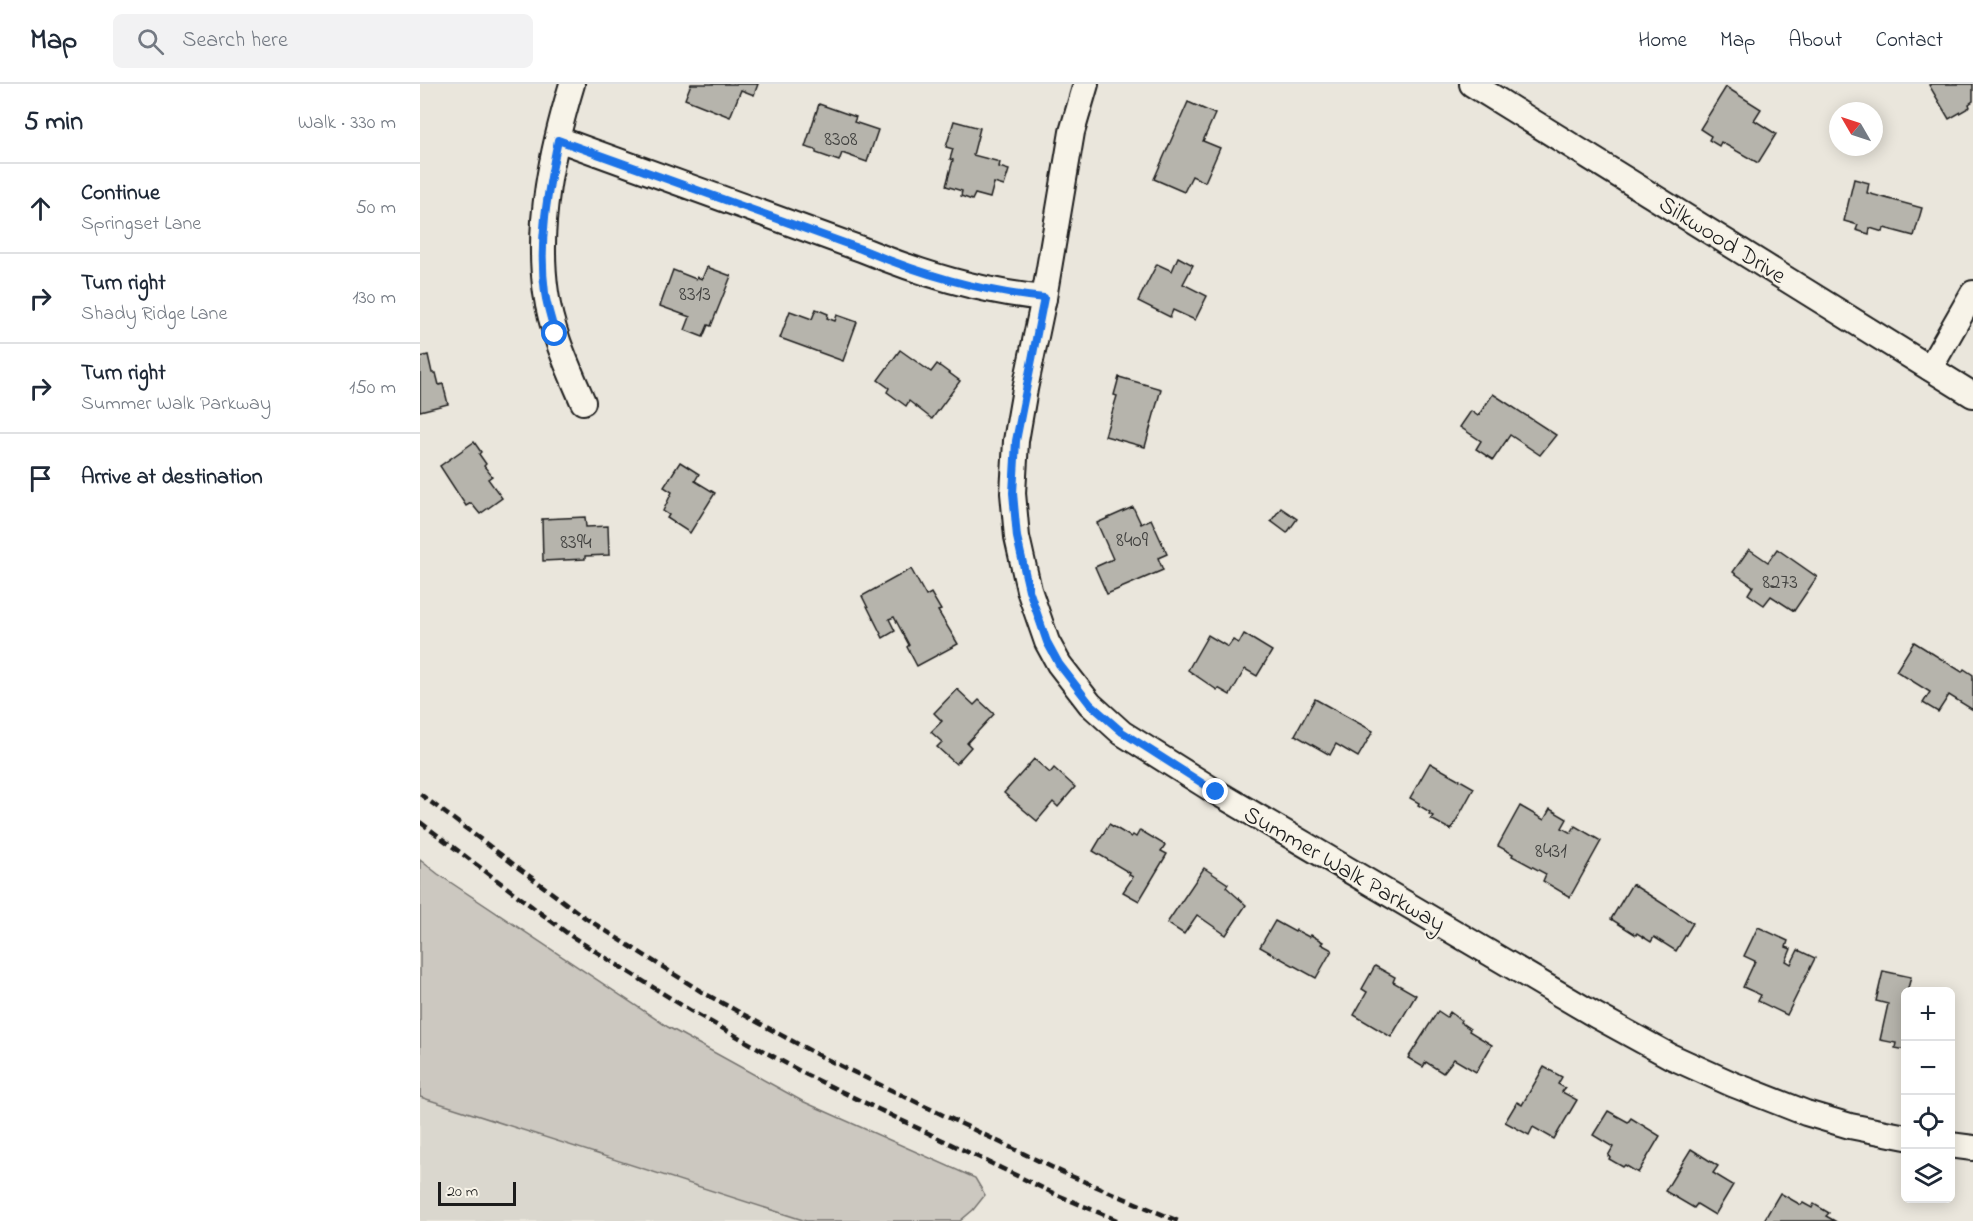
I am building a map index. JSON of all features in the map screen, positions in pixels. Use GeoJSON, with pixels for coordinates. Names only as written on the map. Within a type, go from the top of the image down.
{"type":"FeatureCollection","features":[{"type":"Feature","properties":{"kind":"street"},"geometry":{"type":"LineString","coordinates":[[572,84],[546,199],[543,252],[546,294],[555,334],[583,402]]}},
{"type":"Feature","properties":{"kind":"street","name":"Summer Walk Parkway"},"geometry":{"type":"LineString","coordinates":[[1086,84],[1072,132],[1044,298],[1016,441],[1013,493],[1017,537],[1029,590],[1047,642],[1059,664],[1090,704],[1122,732],[1216,792],[1595,1015],[1670,1056],[1732,1084],[1806,1113],[1850,1126],[1901,1136]]}},
{"type":"Feature","properties":{"kind":"street","name":"Silkwood Drive"},"geometry":{"type":"LineString","coordinates":[[1472,84],[1973,395]]}},
{"type":"Feature","properties":{"kind":"street"},"geometry":{"type":"LineString","coordinates":[[558,140],[861,249],[903,267],[958,284],[1013,295],[1044,298]]}},
{"type":"Feature","properties":{"kind":"street"},"geometry":{"type":"LineString","coordinates":[[1930,368],[1973,293]]}},
{"type":"Feature","properties":{"kind":"street"},"geometry":{"type":"LineString","coordinates":[[1955,1146],[1973,1148]]}},
{"type":"Feature","properties":{"kind":"shaded area"},"geometry":{"type":"Polygon","coordinates":[[[420,860],[668,1027],[802,1101],[975,1178],[985,1195],[960,1221],[806,1221],[420,1097],[420,860]]]}},
{"type":"Feature","properties":{"kind":"shaded area"},"geometry":{"type":"Polygon","coordinates":[[[420,1097],[806,1221],[420,1221],[420,1097]]]}},
{"type":"Feature","properties":{"kind":"building"},"geometry":{"type":"Polygon","coordinates":[[[691,84],[758,84],[754,95],[741,90],[730,117],[685,99],[691,84]]]}},
{"type":"Feature","properties":{"kind":"building"},"geometry":{"type":"Polygon","coordinates":[[[1973,84],[1973,101],[1969,104],[1970,107],[1949,119],[1929,85],[1973,84]]]}},
{"type":"Feature","properties":{"kind":"building"},"geometry":{"type":"Polygon","coordinates":[[[1726,87],[1761,109],[1754,120],[1776,134],[1758,163],[1721,142],[1719,146],[1709,140],[1711,136],[1700,129],[1726,87]]]}},
{"type":"Feature","properties":{"kind":"building"},"geometry":{"type":"Polygon","coordinates":[[[1188,102],[1215,114],[1203,141],[1220,148],[1205,182],[1192,176],[1184,192],[1154,179],[1188,102]]]}},
{"type":"Feature","properties":{"kind":"building"},"geometry":{"type":"Polygon","coordinates":[[[819,104],[856,117],[854,122],[878,130],[867,162],[842,153],[839,161],[805,147],[819,104]]]}},
{"type":"Feature","properties":{"kind":"building"},"geometry":{"type":"Polygon","coordinates":[[[954,121],[980,128],[973,155],[1000,162],[999,167],[1009,170],[1004,186],[994,183],[990,198],[975,194],[972,200],[961,196],[962,191],[946,186],[953,160],[950,159],[953,149],[946,147],[954,121]]]}},
{"type":"Feature","properties":{"kind":"building"},"geometry":{"type":"Polygon","coordinates":[[[1854,179],[1869,183],[1867,193],[1922,208],[1914,236],[1884,228],[1883,232],[1870,228],[1869,234],[1856,230],[1858,225],[1844,221],[1854,179]]]}},
{"type":"Feature","properties":{"kind":"building"},"geometry":{"type":"Polygon","coordinates":[[[1178,257],[1193,265],[1183,284],[1207,296],[1195,320],[1173,310],[1170,317],[1138,301],[1157,264],[1172,271],[1178,257]]]}},
{"type":"Feature","properties":{"kind":"building"},"geometry":{"type":"Polygon","coordinates":[[[707,267],[731,276],[711,326],[708,325],[703,337],[685,330],[690,317],[660,306],[673,270],[702,279],[707,267]]]}},
{"type":"Feature","properties":{"kind":"building"},"geometry":{"type":"Polygon","coordinates":[[[816,309],[828,314],[827,318],[835,321],[837,315],[857,322],[843,361],[780,338],[790,311],[812,319],[816,309]]]}},
{"type":"Feature","properties":{"kind":"building"},"geometry":{"type":"Polygon","coordinates":[[[900,350],[931,372],[937,364],[960,381],[932,419],[909,401],[906,406],[887,392],[889,388],[878,380],[900,350]]]}},
{"type":"Feature","properties":{"kind":"building"},"geometry":{"type":"Polygon","coordinates":[[[428,355],[432,373],[436,373],[439,385],[443,384],[448,404],[420,411],[420,357],[428,355]]]}},
{"type":"Feature","properties":{"kind":"building"},"geometry":{"type":"Polygon","coordinates":[[[1119,377],[1161,389],[1145,447],[1105,436],[1117,396],[1114,395],[1119,377]]]}},
{"type":"Feature","properties":{"kind":"building"},"geometry":{"type":"Polygon","coordinates":[[[1493,394],[1556,435],[1540,455],[1510,435],[1493,460],[1476,449],[1481,441],[1460,427],[1471,411],[1478,416],[1493,394]]]}},
{"type":"Feature","properties":{"kind":"building"},"geometry":{"type":"Polygon","coordinates":[[[474,442],[486,464],[484,466],[492,476],[488,479],[502,498],[480,514],[471,503],[466,506],[440,466],[474,442]]]}},
{"type":"Feature","properties":{"kind":"building"},"geometry":{"type":"Polygon","coordinates":[[[680,462],[699,474],[695,481],[715,493],[690,533],[667,518],[669,515],[663,511],[672,492],[664,487],[680,462]]]}},
{"type":"Feature","properties":{"kind":"building"},"geometry":{"type":"Polygon","coordinates":[[[1133,507],[1141,524],[1151,519],[1167,554],[1158,558],[1163,570],[1107,594],[1095,567],[1113,559],[1097,523],[1133,507]]]}},
{"type":"Feature","properties":{"kind":"building"},"geometry":{"type":"Polygon","coordinates":[[[1281,508],[1297,519],[1287,533],[1271,521],[1281,508]]]}},
{"type":"Feature","properties":{"kind":"building"},"geometry":{"type":"Polygon","coordinates":[[[585,517],[586,527],[608,526],[609,555],[585,556],[585,559],[543,561],[542,519],[585,517]]]}},
{"type":"Feature","properties":{"kind":"building"},"geometry":{"type":"Polygon","coordinates":[[[1749,549],[1768,562],[1777,549],[1817,577],[1794,611],[1771,596],[1764,605],[1748,594],[1753,586],[1733,572],[1749,549]]]}},
{"type":"Feature","properties":{"kind":"building"},"geometry":{"type":"Polygon","coordinates":[[[911,569],[926,596],[931,593],[941,610],[938,611],[958,644],[917,666],[894,617],[889,619],[895,631],[883,638],[862,596],[911,569]]]}},
{"type":"Feature","properties":{"kind":"building"},"geometry":{"type":"Polygon","coordinates":[[[1244,634],[1272,651],[1257,676],[1245,669],[1230,695],[1218,688],[1217,690],[1188,670],[1208,635],[1228,647],[1233,640],[1239,643],[1244,634]]]}},
{"type":"Feature","properties":{"kind":"building"},"geometry":{"type":"Polygon","coordinates":[[[1914,642],[1962,672],[1964,669],[1973,675],[1973,710],[1949,695],[1938,712],[1923,703],[1930,692],[1896,671],[1914,642]]]}},
{"type":"Feature","properties":{"kind":"building"},"geometry":{"type":"Polygon","coordinates":[[[957,689],[974,705],[979,700],[994,714],[967,743],[971,747],[956,764],[937,747],[942,742],[931,732],[942,721],[934,713],[957,689]]]}},
{"type":"Feature","properties":{"kind":"building"},"geometry":{"type":"Polygon","coordinates":[[[1315,699],[1373,731],[1358,757],[1336,744],[1330,755],[1295,735],[1315,699]]]}},
{"type":"Feature","properties":{"kind":"building"},"geometry":{"type":"Polygon","coordinates":[[[1034,759],[1050,773],[1054,768],[1075,787],[1058,807],[1053,802],[1037,821],[1004,793],[1034,759]]]}},
{"type":"Feature","properties":{"kind":"building"},"geometry":{"type":"Polygon","coordinates":[[[1430,763],[1474,788],[1451,830],[1431,819],[1433,816],[1429,814],[1430,812],[1410,798],[1430,763]]]}},
{"type":"Feature","properties":{"kind":"building"},"geometry":{"type":"Polygon","coordinates":[[[1520,806],[1544,820],[1550,809],[1567,819],[1562,828],[1571,833],[1575,826],[1601,841],[1570,897],[1543,881],[1546,874],[1498,846],[1520,806]]]}},
{"type":"Feature","properties":{"kind":"building"},"geometry":{"type":"Polygon","coordinates":[[[1109,824],[1131,837],[1133,835],[1136,837],[1140,830],[1165,845],[1161,851],[1167,854],[1139,901],[1123,892],[1133,877],[1129,875],[1130,873],[1093,851],[1109,824]]]}},
{"type":"Feature","properties":{"kind":"building"},"geometry":{"type":"Polygon","coordinates":[[[1204,868],[1228,884],[1226,887],[1246,905],[1226,935],[1197,915],[1184,934],[1167,923],[1204,868]]]}},
{"type":"Feature","properties":{"kind":"building"},"geometry":{"type":"Polygon","coordinates":[[[1632,884],[1693,923],[1676,951],[1654,937],[1651,942],[1637,933],[1636,935],[1611,919],[1632,884]]]}},
{"type":"Feature","properties":{"kind":"building"},"geometry":{"type":"Polygon","coordinates":[[[1275,921],[1295,932],[1296,930],[1309,937],[1311,935],[1332,950],[1316,978],[1260,947],[1275,921]]]}},
{"type":"Feature","properties":{"kind":"building"},"geometry":{"type":"Polygon","coordinates":[[[1758,927],[1788,941],[1786,947],[1791,949],[1786,961],[1791,964],[1798,950],[1815,958],[1787,1015],[1758,1001],[1761,995],[1743,987],[1755,961],[1744,956],[1758,927]]]}},
{"type":"Feature","properties":{"kind":"building"},"geometry":{"type":"Polygon","coordinates":[[[1375,966],[1395,977],[1393,982],[1416,995],[1391,1037],[1354,1015],[1367,992],[1362,989],[1375,966]]]}},
{"type":"Feature","properties":{"kind":"building"},"geometry":{"type":"Polygon","coordinates":[[[1883,971],[1911,977],[1908,987],[1901,987],[1901,1049],[1895,1048],[1896,1043],[1880,1040],[1888,1004],[1876,1001],[1883,971]]]}},
{"type":"Feature","properties":{"kind":"building"},"geometry":{"type":"Polygon","coordinates":[[[1438,1011],[1447,1017],[1450,1012],[1470,1029],[1469,1031],[1492,1045],[1476,1072],[1454,1059],[1443,1073],[1426,1062],[1423,1067],[1408,1058],[1438,1011]]]}},
{"type":"Feature","properties":{"kind":"building"},"geometry":{"type":"Polygon","coordinates":[[[1544,1067],[1562,1077],[1558,1084],[1565,1088],[1562,1092],[1577,1100],[1554,1139],[1533,1127],[1529,1135],[1505,1122],[1517,1102],[1522,1105],[1544,1067]]]}},
{"type":"Feature","properties":{"kind":"building"},"geometry":{"type":"Polygon","coordinates":[[[1608,1111],[1628,1122],[1631,1118],[1660,1136],[1638,1173],[1609,1159],[1608,1156],[1613,1147],[1593,1135],[1608,1111]]]}},
{"type":"Feature","properties":{"kind":"building"},"geometry":{"type":"Polygon","coordinates":[[[1691,1149],[1718,1166],[1713,1173],[1733,1185],[1715,1215],[1697,1204],[1694,1208],[1665,1191],[1691,1149]]]}},
{"type":"Feature","properties":{"kind":"building"},"geometry":{"type":"Polygon","coordinates":[[[1780,1193],[1801,1205],[1803,1203],[1812,1208],[1814,1204],[1829,1213],[1826,1216],[1835,1221],[1764,1220],[1780,1193]]]}},
{"type":"Feature","properties":{"kind":"railway"},"geometry":{"type":"LineString","coordinates":[[420,794],[584,917],[702,992],[818,1055],[1064,1173],[1178,1221]]}},
{"type":"Feature","properties":{"kind":"railway"},"geometry":{"type":"LineString","coordinates":[[420,822],[571,936],[691,1011],[807,1075],[1055,1194],[1119,1221]]}},
{"type":"Feature","properties":{"kind":"route"},"geometry":{"type":"LineString","coordinates":[[555,334],[546,294],[543,252],[546,199],[558,140],[861,249],[903,267],[958,284],[1013,295],[1044,298],[1016,441],[1013,493],[1017,537],[1029,590],[1047,642],[1059,664],[1090,704],[1122,732],[1216,792]]}}]}
